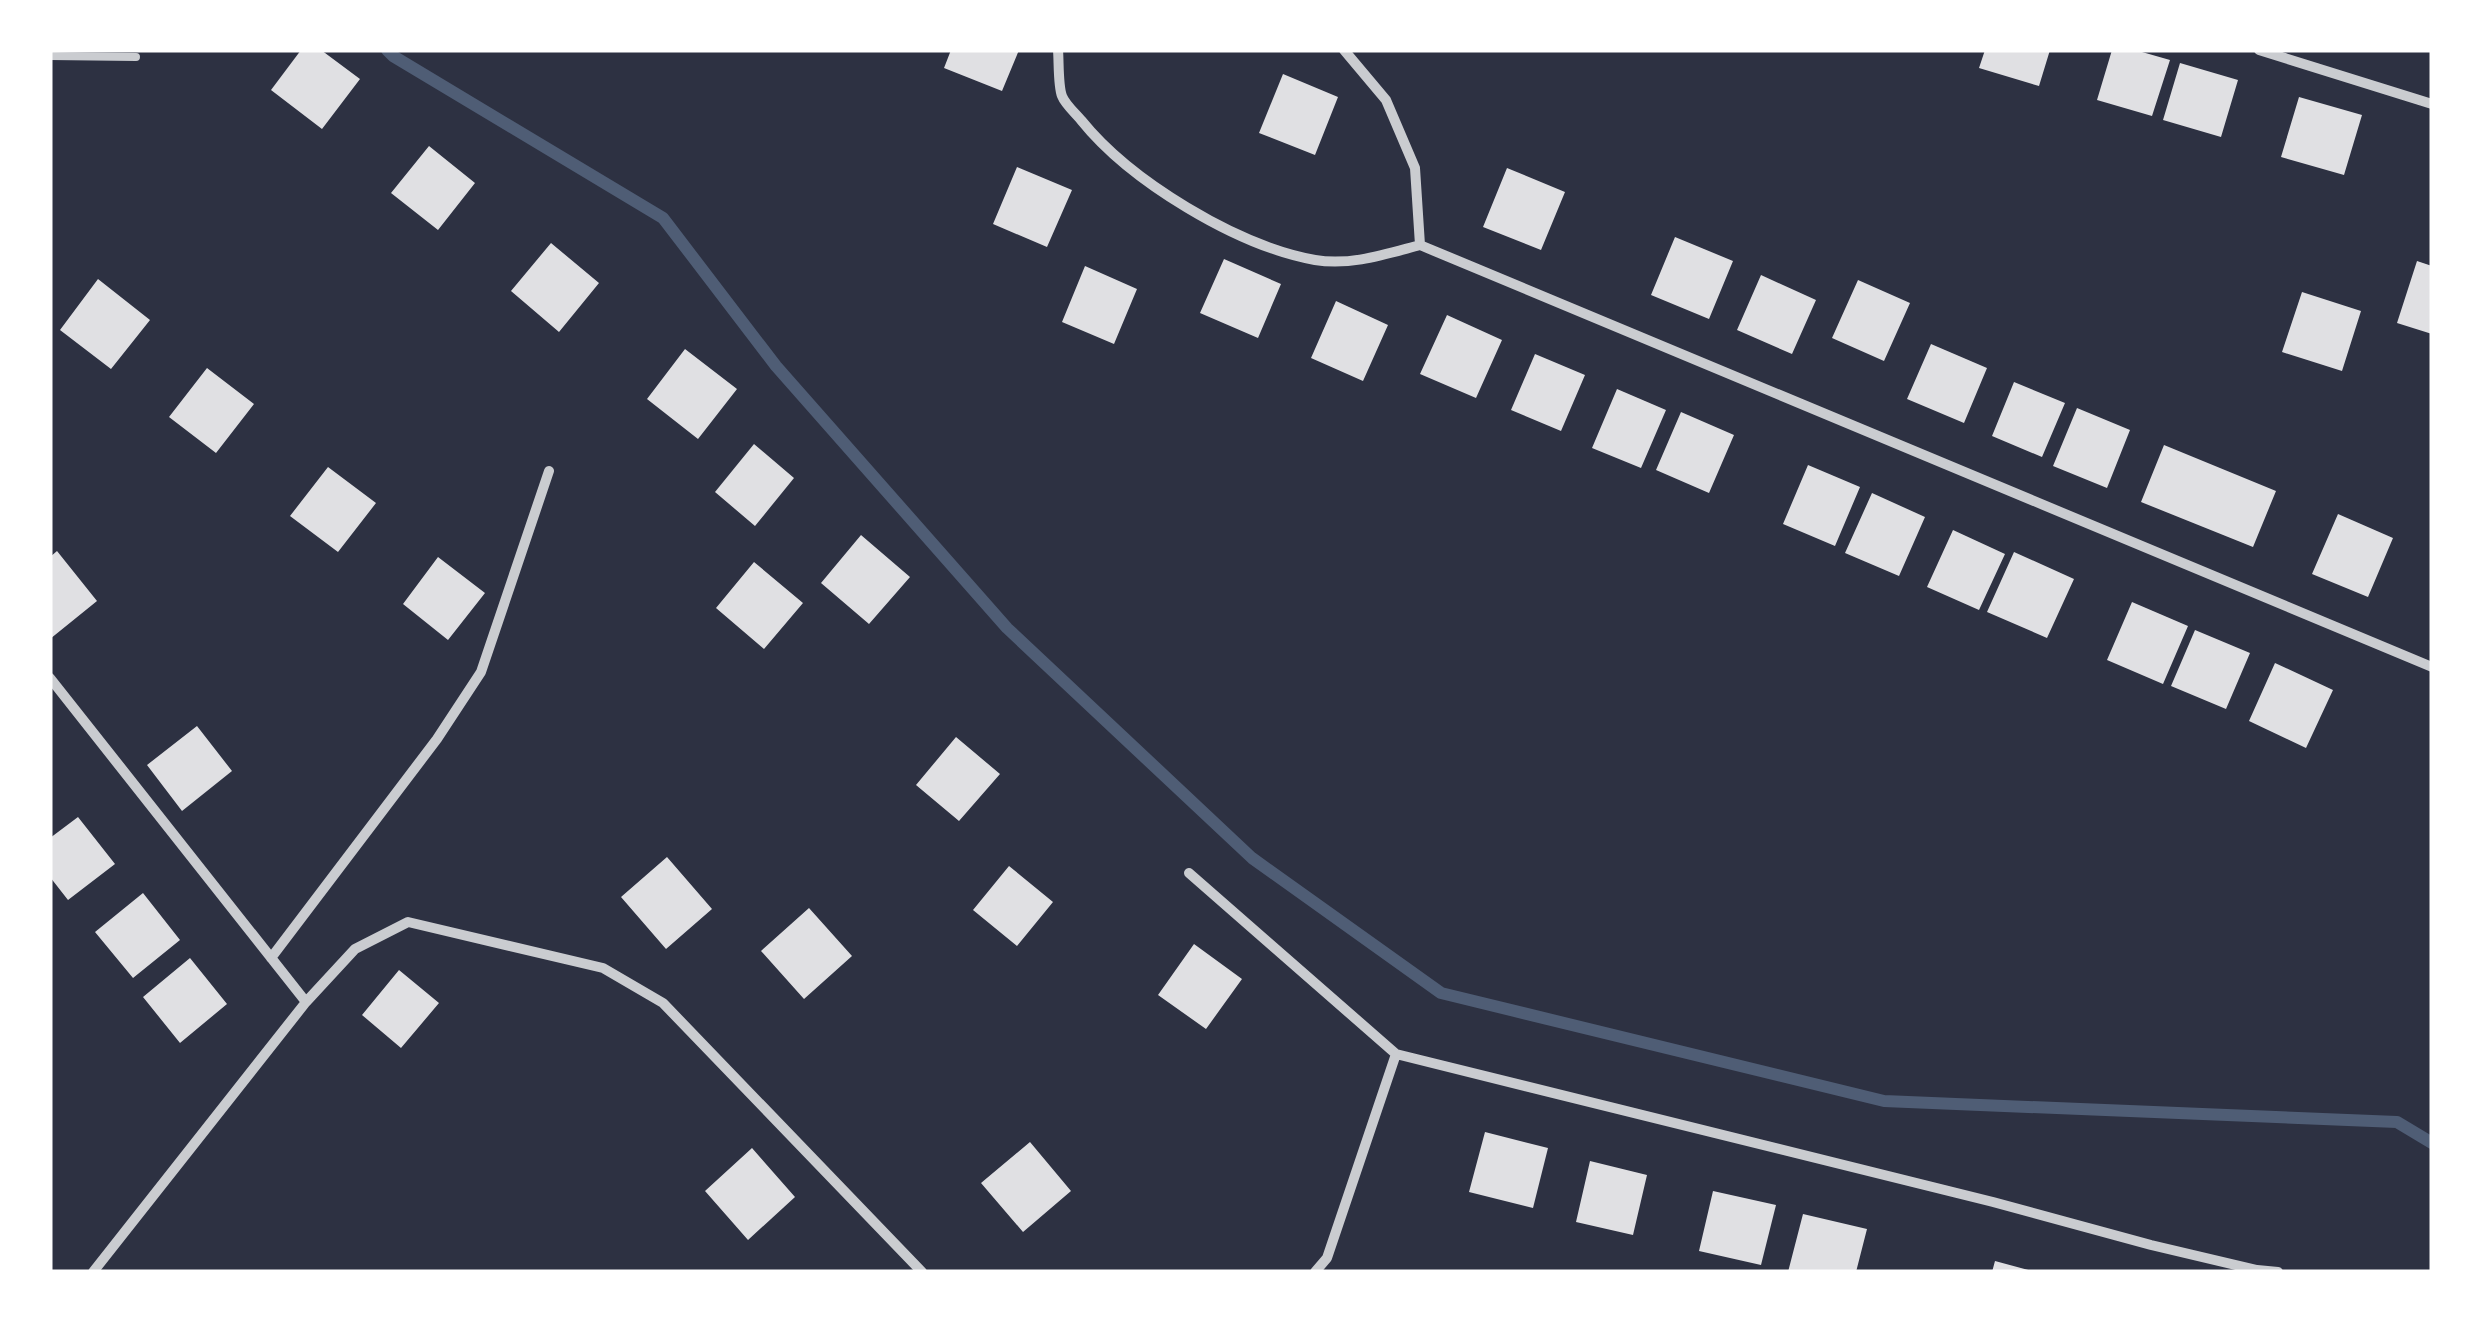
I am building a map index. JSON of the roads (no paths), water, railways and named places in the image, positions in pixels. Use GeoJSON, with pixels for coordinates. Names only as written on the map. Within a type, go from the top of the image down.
{"type":"FeatureCollection","features":[{"type":"Feature","properties":{"kind":"street"},"geometry":{"type":"LineString","coordinates":[[1058,50],[1062,96],[1095,138],[1160,191],[1228,229],[1278,251],[1318,260],[1361,260],[1420,244],[2432,667]]}},
{"type":"Feature","properties":{"kind":"street"},"geometry":{"type":"LineString","coordinates":[[1344,50],[1386,100],[1415,168],[1420,244]]}},
{"type":"Feature","properties":{"kind":"street"},"geometry":{"type":"LineString","coordinates":[[2259,50],[2432,104]]}},
{"type":"Feature","properties":{"kind":"street"},"geometry":{"type":"LineString","coordinates":[[271,958],[437,738],[481,672],[549,471]]}},
{"type":"Feature","properties":{"kind":"street"},"geometry":{"type":"LineString","coordinates":[[50,678],[306,1002]]}},
{"type":"Feature","properties":{"kind":"street"},"geometry":{"type":"LineString","coordinates":[[1189,874],[1396,1054],[2151,1245],[2278,1272]]}},
{"type":"Feature","properties":{"kind":"street"},"geometry":{"type":"LineString","coordinates":[[93,1272],[306,1002],[356,949],[408,922],[602,968],[662,1003],[922,1272]]}},
{"type":"Feature","properties":{"kind":"street"},"geometry":{"type":"LineString","coordinates":[[1315,1272],[1327,1258],[1396,1054]]}},
{"type":"Feature","properties":{"kind":"lane"},"geometry":{"type":"LineString","coordinates":[[50,56],[136,57]]}},
{"type":"Feature","properties":{"kind":"waterway"},"geometry":{"type":"LineString","coordinates":[[387,50],[663,218],[776,366],[1007,628],[1252,858],[1441,993],[1884,1101],[2397,1122],[2432,1143]]}}]}
